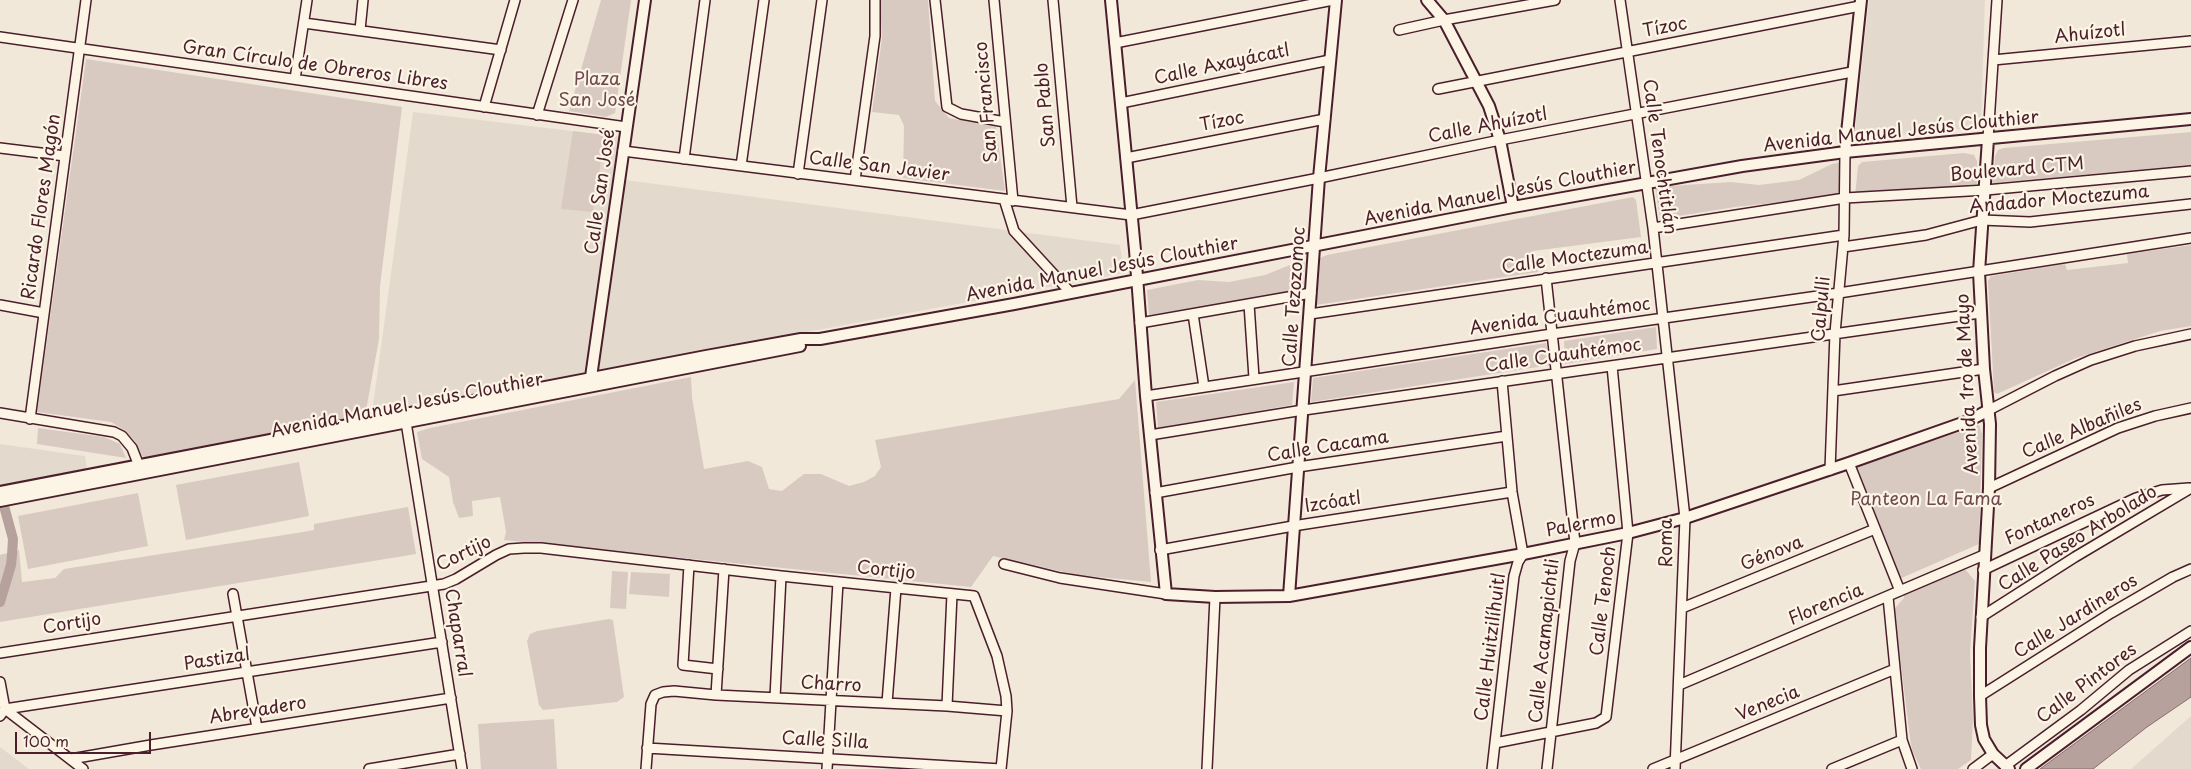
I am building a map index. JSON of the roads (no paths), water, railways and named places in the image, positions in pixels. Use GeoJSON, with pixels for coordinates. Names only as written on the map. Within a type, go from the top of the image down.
{"type":"FeatureCollection","features":[{"type":"Feature","properties":{"kind":"street","name":"Ricardo Flores Magón"},"geometry":{"type":"LineString","coordinates":[[30,419],[86,0]]}},
{"type":"Feature","properties":{"kind":"street"},"geometry":{"type":"LineString","coordinates":[[295,79],[307,0]]}},
{"type":"Feature","properties":{"kind":"street"},"geometry":{"type":"LineString","coordinates":[[360,30],[363,0]]}},
{"type":"Feature","properties":{"kind":"street"},"geometry":{"type":"LineString","coordinates":[[484,107],[515,0]]}},
{"type":"Feature","properties":{"kind":"street"},"geometry":{"type":"LineString","coordinates":[[538,115],[573,0]]}},
{"type":"Feature","properties":{"kind":"street","name":"Calle San José"},"geometry":{"type":"LineString","coordinates":[[590,383],[644,0]]}},
{"type":"Feature","properties":{"kind":"street"},"geometry":{"type":"LineString","coordinates":[[684,159],[706,0]]}},
{"type":"Feature","properties":{"kind":"street"},"geometry":{"type":"LineString","coordinates":[[741,166],[764,0]]}},
{"type":"Feature","properties":{"kind":"street"},"geometry":{"type":"LineString","coordinates":[[798,174],[822,0]]}},
{"type":"Feature","properties":{"kind":"street"},"geometry":{"type":"LineString","coordinates":[[855,180],[875,36],[875,0]]}},
{"type":"Feature","properties":{"kind":"street"},"geometry":{"type":"LineString","coordinates":[[935,0],[947,107],[961,114],[1005,122]]}},
{"type":"Feature","properties":{"kind":"street","name":"San Francisco"},"geometry":{"type":"LineString","coordinates":[[994,0],[1005,122],[1008,200],[1014,231],[1070,292]]}},
{"type":"Feature","properties":{"kind":"street","name":"San Pablo"},"geometry":{"type":"LineString","coordinates":[[1053,0],[1072,207]]}},
{"type":"Feature","properties":{"kind":"street"},"geometry":{"type":"LineString","coordinates":[[1004,564],[1060,578],[1166,594],[1160,550],[1111,0]]}},
{"type":"Feature","properties":{"kind":"street"},"geometry":{"type":"LineString","coordinates":[[1115,43],[1335,0]]}},
{"type":"Feature","properties":{"kind":"street","name":"Calle Tezozomoc"},"geometry":{"type":"LineString","coordinates":[[1289,596],[1335,0]]}},
{"type":"Feature","properties":{"kind":"street"},"geometry":{"type":"LineString","coordinates":[[1427,0],[1444,20],[1489,106],[1500,140],[1513,207]]}},
{"type":"Feature","properties":{"kind":"street"},"geometry":{"type":"LineString","coordinates":[[1400,30],[1555,0]]}},
{"type":"Feature","properties":{"kind":"street","name":"Calle Tenochtitlán"},"geometry":{"type":"LineString","coordinates":[[1620,0],[1654,228],[1664,318]]}},
{"type":"Feature","properties":{"kind":"street"},"geometry":{"type":"LineString","coordinates":[[1988,139],[1997,0]]}},
{"type":"Feature","properties":{"kind":"street"},"geometry":{"type":"LineString","coordinates":[[1845,152],[1860,3]]}},
{"type":"Feature","properties":{"kind":"street","name":"Tízoc"},"geometry":{"type":"LineString","coordinates":[[1438,89],[1628,52],[1860,3]]}},
{"type":"Feature","properties":{"kind":"street"},"geometry":{"type":"LineString","coordinates":[[304,24],[501,50]]}},
{"type":"Feature","properties":{"kind":"street","name":"Gran Círculo de Obreros Libres"},"geometry":{"type":"LineString","coordinates":[[0,37],[626,127]]}},
{"type":"Feature","properties":{"kind":"street","name":"Ahuízotl"},"geometry":{"type":"LineString","coordinates":[[1993,60],[2191,41]]}},
{"type":"Feature","properties":{"kind":"street","name":"Calle Axayácatl"},"geometry":{"type":"LineString","coordinates":[[1121,103],[1330,60]]}},
{"type":"Feature","properties":{"kind":"street","name":"Calle Ahuízotl"},"geometry":{"type":"LineString","coordinates":[[1131,215],[1500,140],[1852,72]]}},
{"type":"Feature","properties":{"kind":"street","name":"Tízoc"},"geometry":{"type":"LineString","coordinates":[[1126,158],[1325,119]]}},
{"type":"Feature","properties":{"kind":"street","name":"Avenida Manuel Jesús Clouthier"},"geometry":{"type":"LineString","coordinates":[[0,492],[140,469],[590,383],[807,345],[820,339],[1647,182],[1742,166],[1845,152],[2191,119]]}},
{"type":"Feature","properties":{"kind":"street","name":"Avenida 1ro de Mayo"},"geometry":{"type":"LineString","coordinates":[[1988,139],[1979,272],[1987,411],[1990,424],[1989,488],[1981,618],[1980,696],[1981,725],[1984,739],[1993,754],[2007,767]]}},
{"type":"Feature","properties":{"kind":"street"},"geometry":{"type":"LineString","coordinates":[[0,148],[65,156]]}},
{"type":"Feature","properties":{"kind":"street","name":"Calle San Javier"},"geometry":{"type":"LineString","coordinates":[[623,151],[1131,215]]}},
{"type":"Feature","properties":{"kind":"street","name":"Calpulli"},"geometry":{"type":"LineString","coordinates":[[1830,470],[1835,333],[1844,235],[1845,152]]}},
{"type":"Feature","properties":{"kind":"street","name":"Boulevard CTM"},"geometry":{"type":"LineString","coordinates":[[1654,228],[1845,198],[1986,190],[2191,171]]}},
{"type":"Feature","properties":{"kind":"street","name":"Andador Moctezuma"},"geometry":{"type":"LineString","coordinates":[[1843,248],[1926,235],[1982,220],[2030,222],[2191,204]]}},
{"type":"Feature","properties":{"kind":"street","name":"Calle Moctezuma"},"geometry":{"type":"LineString","coordinates":[[1310,314],[1844,235]]}},
{"type":"Feature","properties":{"kind":"street","name":"Avenida Cuauhtémoc"},"geometry":{"type":"LineString","coordinates":[[1146,396],[1254,378],[1979,272],[2191,238]]}},
{"type":"Feature","properties":{"kind":"street","name":"Calle Acamapichtli"},"geometry":{"type":"LineString","coordinates":[[1546,278],[1575,543],[1570,561],[1552,733],[1546,769]]}},
{"type":"Feature","properties":{"kind":"street"},"geometry":{"type":"LineString","coordinates":[[1140,323],[1311,294]]}},
{"type":"Feature","properties":{"kind":"street"},"geometry":{"type":"LineString","coordinates":[[1249,304],[1254,378]]}},
{"type":"Feature","properties":{"kind":"street"},"geometry":{"type":"LineString","coordinates":[[0,305],[44,313]]}},
{"type":"Feature","properties":{"kind":"street","name":"Calle Cuauhtémoc"},"geometry":{"type":"LineString","coordinates":[[1150,435],[1302,410],[1980,313]]}},
{"type":"Feature","properties":{"kind":"street"},"geometry":{"type":"LineString","coordinates":[[1194,314],[1204,387]]}},
{"type":"Feature","properties":{"kind":"street","name":"Roma"},"geometry":{"type":"LineString","coordinates":[[1664,318],[1684,518],[1675,765]]}},
{"type":"Feature","properties":{"kind":"street"},"geometry":{"type":"LineString","coordinates":[[1987,411],[2091,360],[2144,344],[2191,334]]}},
{"type":"Feature","properties":{"kind":"street","name":"Calle Tenoch"},"geometry":{"type":"LineString","coordinates":[[1552,733],[1604,720],[1607,714],[1628,532],[1612,366]]}},
{"type":"Feature","properties":{"kind":"street"},"geometry":{"type":"LineString","coordinates":[[1833,391],[1984,369]]}},
{"type":"Feature","properties":{"kind":"street","name":"Calle Huitzilíhuitl"},"geometry":{"type":"LineString","coordinates":[[1492,769],[1514,576],[1518,562],[1523,554],[1512,492],[1502,381]]}},
{"type":"Feature","properties":{"kind":"street","name":"Calle Albañiles"},"geometry":{"type":"LineString","coordinates":[[1989,488],[2118,428],[2155,416],[2191,408]]}},
{"type":"Feature","properties":{"kind":"street","name":"Palermo"},"geometry":{"type":"LineString","coordinates":[[1166,594],[1215,597],[1289,596],[1523,554],[1628,532],[1684,518],[1830,470],[1968,421],[1987,411]]}},
{"type":"Feature","properties":{"kind":"street"},"geometry":{"type":"LineString","coordinates":[[0,414],[114,432],[127,441],[140,469]]}},
{"type":"Feature","properties":{"kind":"street","name":"Chaparral"},"geometry":{"type":"LineString","coordinates":[[405,419],[462,769]]}},
{"type":"Feature","properties":{"kind":"street","name":"Calle Cacama"},"geometry":{"type":"LineString","coordinates":[[1155,493],[1298,468],[1507,436]]}},
{"type":"Feature","properties":{"kind":"street"},"geometry":{"type":"LineString","coordinates":[[1849,463],[1900,591]]}},
{"type":"Feature","properties":{"kind":"street","name":"Avenida Manuel Jesús Clouthier"},"geometry":{"type":"LineString","coordinates":[[0,501],[140,469]]}},
{"type":"Feature","properties":{"kind":"street","name":"Fontaneros"},"geometry":{"type":"LineString","coordinates":[[1983,570],[2136,498],[2162,490],[2190,488]]}},
{"type":"Feature","properties":{"kind":"street","name":"Calle Paseo Arbolado"},"geometry":{"type":"LineString","coordinates":[[1981,618],[2074,557],[2150,510],[2177,498],[2190,488]]}},
{"type":"Feature","properties":{"kind":"street","name":"Izcóatl"},"geometry":{"type":"LineString","coordinates":[[1160,550],[1293,526],[1512,492]]}},
{"type":"Feature","properties":{"kind":"street","name":"Génova"},"geometry":{"type":"LineString","coordinates":[[1682,608],[1874,529]]}},
{"type":"Feature","properties":{"kind":"street","name":"Cortijo"},"geometry":{"type":"LineString","coordinates":[[0,653],[237,614],[432,586],[456,579],[509,549],[542,548],[974,596],[997,656],[1006,696],[1007,711]]}},
{"type":"Feature","properties":{"kind":"street","name":"Florencia"},"geometry":{"type":"LineString","coordinates":[[1679,685],[1984,555]]}},
{"type":"Feature","properties":{"kind":"street"},"geometry":{"type":"LineString","coordinates":[[689,565],[683,665],[718,669]]}},
{"type":"Feature","properties":{"kind":"street"},"geometry":{"type":"LineString","coordinates":[[716,695],[724,569]]}},
{"type":"Feature","properties":{"kind":"street","name":"Calle Jardineros"},"geometry":{"type":"LineString","coordinates":[[1980,696],[2112,613],[2173,577],[2191,569]]}},
{"type":"Feature","properties":{"kind":"street"},"geometry":{"type":"LineString","coordinates":[[775,698],[781,576]]}},
{"type":"Feature","properties":{"kind":"street"},"geometry":{"type":"LineString","coordinates":[[827,769],[838,582]]}},
{"type":"Feature","properties":{"kind":"street"},"geometry":{"type":"LineString","coordinates":[[887,703],[896,588]]}},
{"type":"Feature","properties":{"kind":"street"},"geometry":{"type":"LineString","coordinates":[[233,594],[257,728]]}},
{"type":"Feature","properties":{"kind":"street"},"geometry":{"type":"LineString","coordinates":[[947,706],[952,594]]}},
{"type":"Feature","properties":{"kind":"street"},"geometry":{"type":"LineString","coordinates":[[1207,769],[1215,597]]}},
{"type":"Feature","properties":{"kind":"street"},"geometry":{"type":"LineString","coordinates":[[1888,597],[1902,740],[1912,769]]}},
{"type":"Feature","properties":{"kind":"street","name":"Calle Pintores"},"geometry":{"type":"LineString","coordinates":[[2007,767],[2129,670],[2191,631]]}},
{"type":"Feature","properties":{"kind":"street","name":"Pastizal"},"geometry":{"type":"LineString","coordinates":[[3,712],[442,642]]}},
{"type":"Feature","properties":{"kind":"street"},"geometry":{"type":"LineString","coordinates":[[2026,769],[2191,647]]}},
{"type":"Feature","properties":{"kind":"street","name":"Venecia"},"geometry":{"type":"LineString","coordinates":[[1653,769],[1675,765],[1895,669]]}},
{"type":"Feature","properties":{"kind":"street"},"geometry":{"type":"LineString","coordinates":[[0,682],[3,712],[83,769]]}},
{"type":"Feature","properties":{"kind":"street","name":"Charro"},"geometry":{"type":"LineString","coordinates":[[647,748],[651,704],[655,695],[663,692],[674,691],[832,702],[947,706],[1007,711]]}},
{"type":"Feature","properties":{"kind":"street","name":"Abrevadero"},"geometry":{"type":"LineString","coordinates":[[71,760],[257,728],[451,698]]}},
{"type":"Feature","properties":{"kind":"street"},"geometry":{"type":"LineString","coordinates":[[1001,769],[1007,711]]}},
{"type":"Feature","properties":{"kind":"street"},"geometry":{"type":"LineString","coordinates":[[1496,743],[1552,733]]}},
{"type":"Feature","properties":{"kind":"street"},"geometry":{"type":"LineString","coordinates":[[1832,769],[1902,740]]}},
{"type":"Feature","properties":{"kind":"street"},"geometry":{"type":"LineString","coordinates":[[646,769],[647,748]]}},
{"type":"Feature","properties":{"kind":"street","name":"Calle Silla"},"geometry":{"type":"LineString","coordinates":[[647,748],[1001,769]]}},
{"type":"Feature","properties":{"kind":"street"},"geometry":{"type":"LineString","coordinates":[[369,769],[460,754]]}},
{"type":"Feature","properties":{"kind":"street"},"geometry":{"type":"LineString","coordinates":[[1973,769],[1993,754]]}},
{"type":"Feature","properties":{"kind":"waterway"},"geometry":{"type":"LineString","coordinates":[[0,602],[11,565],[13,539],[4,506]]}},
{"type":"Feature","properties":{"kind":"park label","name":"Plaza San José"},"geometry":{"type":"Point","coordinates":[597,90]}},
{"type":"Feature","properties":{"kind":"park label","name":"Panteon La Fama"},"geometry":{"type":"Point","coordinates":[1926,500]}}]}
